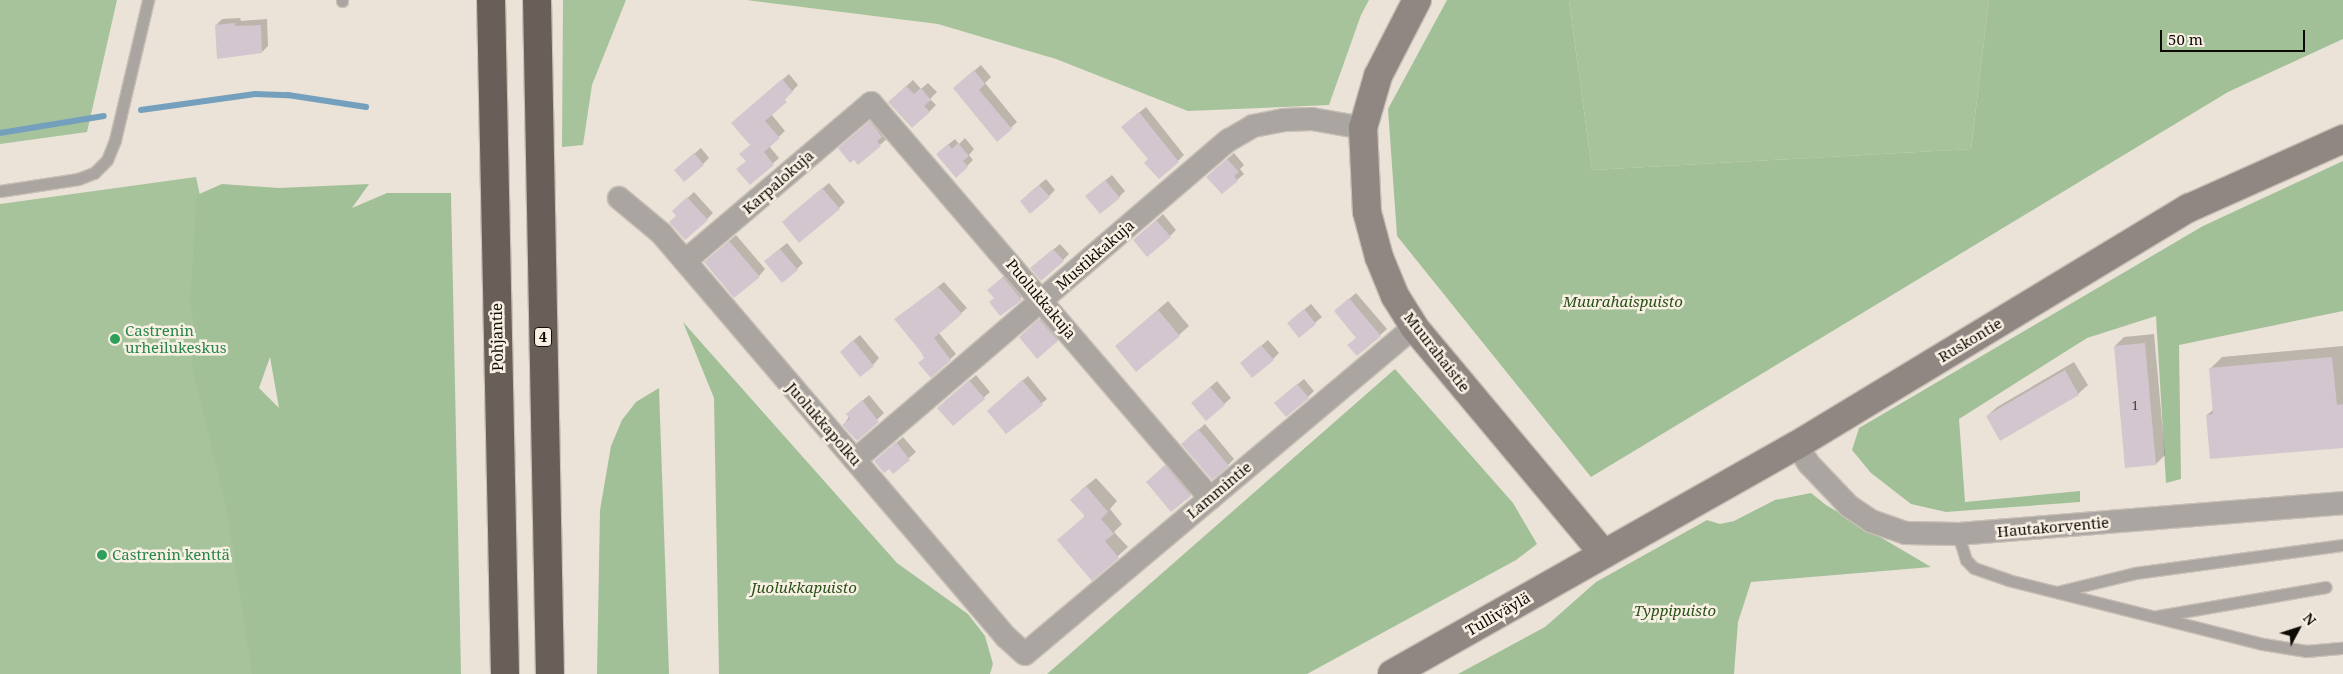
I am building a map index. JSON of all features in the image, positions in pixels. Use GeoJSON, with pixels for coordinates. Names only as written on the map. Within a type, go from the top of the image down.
{"type":"FeatureCollection","features":[{"type":"Feature","properties":{"kind":"highway","name":"Pohjantie"},"geometry":{"type":"LineString","coordinates":[[490,0],[505,674]]}},
{"type":"Feature","properties":{"kind":"highway","name":"4"},"geometry":{"type":"LineString","coordinates":[[537,0],[550,674]]}},
{"type":"Feature","properties":{"kind":"main road","name":"Muurahaistie"},"geometry":{"type":"LineString","coordinates":[[1417,0],[1378,76],[1363,128],[1367,212],[1379,257],[1395,296],[1414,327],[1604,554]]}},
{"type":"Feature","properties":{"kind":"main road","name":"Ruskontie"},"geometry":{"type":"LineString","coordinates":[[1604,554],[1797,445],[2189,208],[2343,139]]}},
{"type":"Feature","properties":{"kind":"main road","name":"Tulliväylä"},"geometry":{"type":"LineString","coordinates":[[1392,674],[1604,554]]}},
{"type":"Feature","properties":{"kind":"street","name":"Karpalokuja"},"geometry":{"type":"LineString","coordinates":[[685,261],[871,103]]}},
{"type":"Feature","properties":{"kind":"street","name":"Puolukkakuja"},"geometry":{"type":"LineString","coordinates":[[871,103],[879,108],[1210,498]]}},
{"type":"Feature","properties":{"kind":"street","name":"Mustikkakuja"},"geometry":{"type":"LineString","coordinates":[[855,460],[1229,140],[1253,126],[1312,119],[1363,128]]}},
{"type":"Feature","properties":{"kind":"street","name":"Juolukkapolku"},"geometry":{"type":"LineString","coordinates":[[620,198],[661,233],[1006,637],[1025,654]]}},
{"type":"Feature","properties":{"kind":"street","name":"Lammintie"},"geometry":{"type":"LineString","coordinates":[[1025,654],[1032,651],[1210,498],[1414,327]]}},
{"type":"Feature","properties":{"kind":"street","name":"Hautakorventie"},"geometry":{"type":"LineString","coordinates":[[1797,445],[1827,483],[1849,506],[1871,521],[1906,533],[1958,534],[2343,503]]}},
{"type":"Feature","properties":{"kind":"lane"},"geometry":{"type":"LineString","coordinates":[[0,191],[78,179],[94,173],[107,160],[115,140],[148,0]]}},
{"type":"Feature","properties":{"kind":"lane"},"geometry":{"type":"LineString","coordinates":[[1958,534],[1966,560],[1974,568],[2055,592],[2263,644],[2306,650],[2343,648]]}},
{"type":"Feature","properties":{"kind":"lane"},"geometry":{"type":"LineString","coordinates":[[2055,592],[2135,573],[2343,545]]}},
{"type":"Feature","properties":{"kind":"lane"},"geometry":{"type":"LineString","coordinates":[[2154,617],[2326,587]]}},
{"type":"Feature","properties":{"kind":"green space"},"geometry":{"type":"Polygon","coordinates":[[[0,0],[117,0],[87,132],[0,144],[0,0]]]}},
{"type":"Feature","properties":{"kind":"green space"},"geometry":{"type":"Polygon","coordinates":[[[563,0],[626,0],[592,85],[583,145],[562,147],[563,0]]]}},
{"type":"Feature","properties":{"kind":"green space"},"geometry":{"type":"Polygon","coordinates":[[[747,0],[1369,0],[1361,15],[1329,105],[1188,111],[1056,59],[938,24],[747,0]]]}},
{"type":"Feature","properties":{"kind":"green space","name":"Muurahaispuisto"},"geometry":{"type":"Polygon","coordinates":[[[1447,0],[1569,0],[1592,170],[1971,149],[1989,0],[2343,0],[2343,39],[2228,92],[1591,477],[1397,236],[1388,109],[1447,0]]]}},
{"type":"Feature","properties":{"kind":"green space"},"geometry":{"type":"Polygon","coordinates":[[[1569,0],[1989,0],[1971,149],[1592,170],[1569,0]]]}},
{"type":"Feature","properties":{"kind":"green space"},"geometry":{"type":"Polygon","coordinates":[[[2343,161],[2343,311],[2179,345],[2181,479],[2166,483],[2156,316],[2087,338],[1959,419],[1965,502],[2080,491],[2080,502],[1946,512],[1911,504],[1871,473],[1852,450],[1859,428],[2203,226],[2343,161]]]}},
{"type":"Feature","properties":{"kind":"green space","name":"Castrenin urheilukeskus"},"geometry":{"type":"Polygon","coordinates":[[[196,177],[260,475],[268,674],[0,674],[0,204],[196,177]]]}},
{"type":"Feature","properties":{"kind":"green space"},"geometry":{"type":"Polygon","coordinates":[[[222,184],[279,188],[369,184],[352,208],[387,193],[451,193],[461,674],[252,674],[227,511],[192,367],[195,333],[190,299],[197,195],[222,184]],[[270,357],[259,388],[279,408],[270,357]]]}},
{"type":"Feature","properties":{"kind":"green space","name":"Juolukkapuisto"},"geometry":{"type":"Polygon","coordinates":[[[683,322],[897,563],[968,614],[985,636],[993,664],[990,674],[719,674],[714,398],[683,322]]]}},
{"type":"Feature","properties":{"kind":"green space"},"geometry":{"type":"Polygon","coordinates":[[[1395,369],[1513,503],[1537,544],[1516,560],[1307,674],[1047,674],[1395,369]]]}},
{"type":"Feature","properties":{"kind":"green space"},"geometry":{"type":"Polygon","coordinates":[[[659,388],[669,674],[597,674],[600,510],[611,446],[622,420],[636,402],[659,388]]]}},
{"type":"Feature","properties":{"kind":"green space","name":"Typpipuisto"},"geometry":{"type":"Polygon","coordinates":[[[1811,493],[1826,505],[1931,567],[1751,582],[1738,622],[1734,674],[1458,674],[1545,627],[1596,582],[1707,520],[1720,524],[1734,521],[1775,500],[1811,493]]]}},
{"type":"Feature","properties":{"kind":"building"},"geometry":{"type":"Polygon","coordinates":[[[235,23],[235,26],[261,25],[262,53],[217,59],[215,25],[235,23]]]}},
{"type":"Feature","properties":{"kind":"building"},"geometry":{"type":"Polygon","coordinates":[[[974,70],[985,84],[979,90],[1012,129],[997,142],[953,88],[974,70]]]}},
{"type":"Feature","properties":{"kind":"building"},"geometry":{"type":"Polygon","coordinates":[[[782,79],[793,92],[784,99],[787,102],[765,121],[780,138],[764,152],[774,165],[750,185],[736,169],[746,161],[739,154],[750,145],[731,123],[782,79]]]}},
{"type":"Feature","properties":{"kind":"building"},"geometry":{"type":"Polygon","coordinates":[[[906,86],[914,94],[921,88],[931,100],[924,106],[930,112],[912,128],[888,102],[906,86]]]}},
{"type":"Feature","properties":{"kind":"building"},"geometry":{"type":"Polygon","coordinates":[[[1139,112],[1179,162],[1159,179],[1144,163],[1148,159],[1121,127],[1139,112]]]}},
{"type":"Feature","properties":{"kind":"building"},"geometry":{"type":"Polygon","coordinates":[[[870,121],[882,137],[877,141],[881,146],[858,165],[854,160],[850,163],[838,148],[870,121]]]}},
{"type":"Feature","properties":{"kind":"building"},"geometry":{"type":"Polygon","coordinates":[[[958,143],[969,156],[963,161],[968,167],[956,178],[936,154],[948,144],[952,149],[958,143]]]}},
{"type":"Feature","properties":{"kind":"building"},"geometry":{"type":"Polygon","coordinates":[[[694,153],[704,165],[684,182],[674,170],[694,153]]]}},
{"type":"Feature","properties":{"kind":"building"},"geometry":{"type":"Polygon","coordinates":[[[1227,159],[1239,172],[1234,176],[1238,181],[1222,194],[1206,177],[1227,159]]]}},
{"type":"Feature","properties":{"kind":"building"},"geometry":{"type":"Polygon","coordinates":[[[1105,180],[1120,198],[1100,214],[1085,196],[1105,180]]]}},
{"type":"Feature","properties":{"kind":"building"},"geometry":{"type":"Polygon","coordinates":[[[1039,185],[1050,197],[1030,214],[1020,201],[1039,185]]]}},
{"type":"Feature","properties":{"kind":"building"},"geometry":{"type":"Polygon","coordinates":[[[822,188],[840,209],[799,243],[782,222],[822,188]]]}},
{"type":"Feature","properties":{"kind":"building"},"geometry":{"type":"Polygon","coordinates":[[[687,197],[708,220],[685,240],[669,222],[676,216],[672,211],[687,197]]]}},
{"type":"Feature","properties":{"kind":"building"},"geometry":{"type":"Polygon","coordinates":[[[1156,220],[1171,237],[1147,257],[1133,240],[1156,220]]]}},
{"type":"Feature","properties":{"kind":"building"},"geometry":{"type":"Polygon","coordinates":[[[729,241],[760,277],[734,298],[704,262],[729,241]]]}},
{"type":"Feature","properties":{"kind":"building"},"geometry":{"type":"Polygon","coordinates":[[[780,249],[798,270],[782,283],[764,261],[780,249]]]}},
{"type":"Feature","properties":{"kind":"building"},"geometry":{"type":"Polygon","coordinates":[[[1053,249],[1064,261],[1041,281],[1030,268],[1053,249]]]}},
{"type":"Feature","properties":{"kind":"building"},"geometry":{"type":"Polygon","coordinates":[[[1003,277],[1022,300],[1000,316],[989,302],[994,298],[987,290],[1003,277]]]}},
{"type":"Feature","properties":{"kind":"building"},"geometry":{"type":"Polygon","coordinates":[[[938,287],[962,314],[934,338],[951,360],[931,378],[918,363],[924,358],[921,352],[894,319],[938,287]]]}},
{"type":"Feature","properties":{"kind":"building"},"geometry":{"type":"Polygon","coordinates":[[[1349,298],[1381,336],[1357,356],[1347,345],[1356,338],[1334,311],[1349,298]]]}},
{"type":"Feature","properties":{"kind":"building"},"geometry":{"type":"Polygon","coordinates":[[[1304,309],[1316,324],[1299,338],[1287,323],[1304,309]]]}},
{"type":"Feature","properties":{"kind":"building"},"geometry":{"type":"Polygon","coordinates":[[[1158,310],[1180,336],[1136,372],[1115,346],[1158,310]]]}},
{"type":"Feature","properties":{"kind":"building"},"geometry":{"type":"Polygon","coordinates":[[[1039,319],[1058,341],[1037,359],[1019,337],[1039,319]]]}},
{"type":"Feature","properties":{"kind":"building"},"geometry":{"type":"Polygon","coordinates":[[[853,340],[874,366],[860,377],[840,352],[853,340]]]}},
{"type":"Feature","properties":{"kind":"building"},"geometry":{"type":"Polygon","coordinates":[[[2145,343],[2156,465],[2125,468],[2114,346],[2145,343]]]}},
{"type":"Feature","properties":{"kind":"building"},"geometry":{"type":"Polygon","coordinates":[[[1261,345],[1274,360],[1252,378],[1240,363],[1261,345]]]}},
{"type":"Feature","properties":{"kind":"building"},"geometry":{"type":"Polygon","coordinates":[[[2332,357],[2337,405],[2343,404],[2343,448],[2210,459],[2206,415],[2213,414],[2209,368],[2332,357]]]}},
{"type":"Feature","properties":{"kind":"building"},"geometry":{"type":"Polygon","coordinates":[[[2065,370],[2079,395],[2000,441],[1986,416],[2065,370]]]}},
{"type":"Feature","properties":{"kind":"building"},"geometry":{"type":"Polygon","coordinates":[[[969,380],[985,399],[953,426],[937,408],[969,380]]]}},
{"type":"Feature","properties":{"kind":"building"},"geometry":{"type":"Polygon","coordinates":[[[1022,380],[1043,405],[1006,434],[987,411],[1022,380]]]}},
{"type":"Feature","properties":{"kind":"building"},"geometry":{"type":"Polygon","coordinates":[[[1297,384],[1309,398],[1286,417],[1274,403],[1297,384]]]}},
{"type":"Feature","properties":{"kind":"building"},"geometry":{"type":"Polygon","coordinates":[[[1210,387],[1225,405],[1206,421],[1191,403],[1210,387]]]}},
{"type":"Feature","properties":{"kind":"building"},"geometry":{"type":"Polygon","coordinates":[[[862,400],[879,422],[857,441],[842,425],[850,419],[846,414],[862,400]]]}},
{"type":"Feature","properties":{"kind":"building"},"geometry":{"type":"Polygon","coordinates":[[[1198,429],[1229,466],[1212,480],[1181,444],[1198,429]]]}},
{"type":"Feature","properties":{"kind":"building"},"geometry":{"type":"Polygon","coordinates":[[[896,442],[910,460],[893,474],[889,469],[884,473],[874,461],[896,442]]]}},
{"type":"Feature","properties":{"kind":"building"},"geometry":{"type":"Polygon","coordinates":[[[1165,465],[1191,496],[1171,512],[1146,482],[1165,465]]]}},
{"type":"Feature","properties":{"kind":"building"},"geometry":{"type":"Polygon","coordinates":[[[1086,486],[1108,512],[1101,519],[1114,534],[1105,541],[1119,558],[1092,581],[1057,540],[1085,516],[1070,500],[1086,486]]]}},
{"type":"Feature","properties":{"kind":"waterway"},"geometry":{"type":"LineString","coordinates":[[141,110],[255,94],[288,95],[366,107]]}},
{"type":"Feature","properties":{"kind":"waterway"},"geometry":{"type":"LineString","coordinates":[[0,133],[104,116]]}},
{"type":"Feature","properties":{"kind":"place","name":"Castrenin urheilukeskus"},"geometry":{"type":"Point","coordinates":[115,339]}},
{"type":"Feature","properties":{"kind":"place","name":"Castrenin kenttä"},"geometry":{"type":"Point","coordinates":[102,555]}}]}
